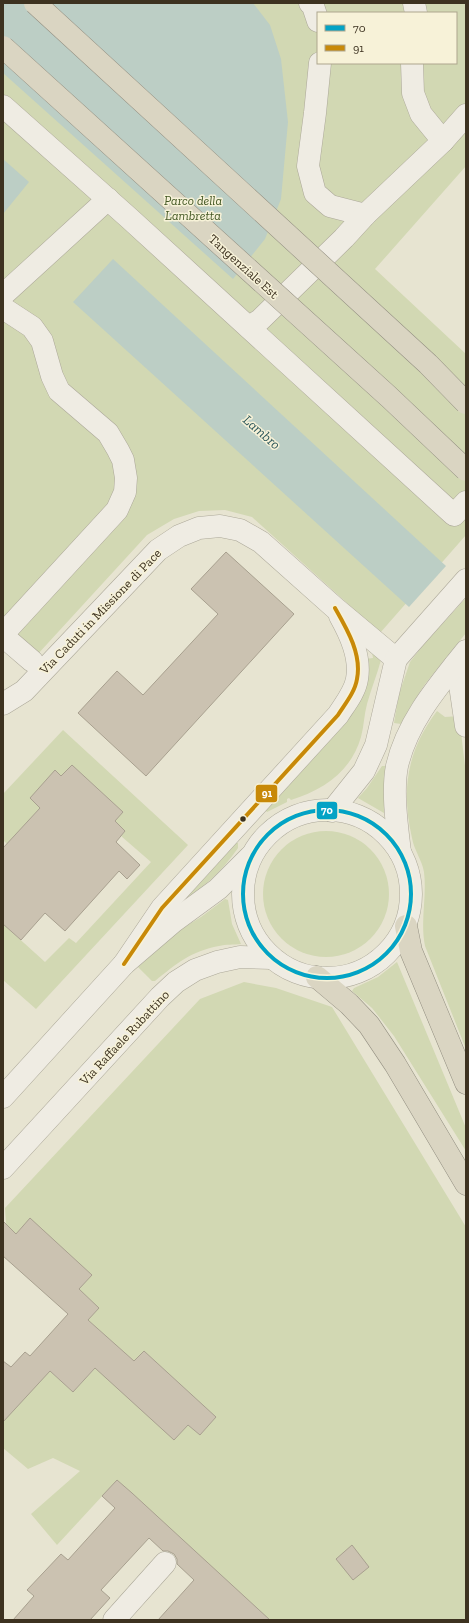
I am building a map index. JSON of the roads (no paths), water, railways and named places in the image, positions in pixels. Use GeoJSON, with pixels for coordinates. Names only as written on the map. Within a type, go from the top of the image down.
{"type":"FeatureCollection","features":[{"type":"Feature","properties":{"kind":"highway"},"geometry":{"type":"LineString","coordinates":[[35,3],[422,359],[466,403]]}},
{"type":"Feature","properties":{"kind":"highway","name":"Tangenziale Est"},"geometry":{"type":"LineString","coordinates":[[3,47],[389,397],[466,470]]}},
{"type":"Feature","properties":{"kind":"highway"},"geometry":{"type":"LineString","coordinates":[[406,926],[411,952],[466,1083]]}},
{"type":"Feature","properties":{"kind":"highway"},"geometry":{"type":"LineString","coordinates":[[317,977],[349,1004],[369,1025],[395,1064],[466,1184]]}},
{"type":"Feature","properties":{"kind":"street"},"geometry":{"type":"LineString","coordinates":[[310,3],[313,6],[317,19]]}},
{"type":"Feature","properties":{"kind":"street"},"geometry":{"type":"LineString","coordinates":[[320,64],[316,112],[308,166],[315,193],[330,206],[365,216]]}},
{"type":"Feature","properties":{"kind":"street"},"geometry":{"type":"LineString","coordinates":[[412,64],[413,93],[421,114],[443,141]]}},
{"type":"Feature","properties":{"kind":"street"},"geometry":{"type":"LineString","coordinates":[[3,106],[108,199],[454,515],[466,502]]}},
{"type":"Feature","properties":{"kind":"street"},"geometry":{"type":"LineString","coordinates":[[249,327],[266,314],[344,238],[443,141],[466,115]]}},
{"type":"Feature","properties":{"kind":"street"},"geometry":{"type":"LineString","coordinates":[[3,295],[108,199]]}},
{"type":"Feature","properties":{"kind":"street"},"geometry":{"type":"LineString","coordinates":[[3,308],[32,327],[42,341],[52,376],[59,391],[108,433],[123,460],[126,478],[125,492],[117,510],[3,635],[32,661]]}},
{"type":"Feature","properties":{"kind":"street","name":"Via Caduti in Missione di Pace"},"geometry":{"type":"LineString","coordinates":[[3,704],[24,691],[158,550],[179,536],[199,528],[220,526],[240,530],[261,542],[335,608],[396,659]]}},
{"type":"Feature","properties":{"kind":"street"},"geometry":{"type":"LineString","coordinates":[[332,811],[364,771],[376,745],[396,659],[466,580]]}},
{"type":"Feature","properties":{"kind":"street","name":"Via Raffaele Rubattino"},"geometry":{"type":"LineString","coordinates":[[124,964],[162,908],[338,715],[350,697],[357,680],[356,657],[348,630],[335,608]]}},
{"type":"Feature","properties":{"kind":"street"},"geometry":{"type":"LineString","coordinates":[[461,658],[460,684],[466,726]]}},
{"type":"Feature","properties":{"kind":"street","name":"Via Raffaele Rubattino"},"geometry":{"type":"LineString","coordinates":[[400,852],[396,819],[396,790],[397,768],[403,745],[410,728],[461,658]]}},
{"type":"Feature","properties":{"kind":"street","name":"Via Raffaele Rubattino"},"geometry":{"type":"LineString","coordinates":[[332,811],[352,814],[371,823],[387,836],[400,852],[406,866],[410,887],[410,902],[406,926],[386,953],[370,966],[340,977],[317,977],[299,973],[272,958],[253,933],[245,914],[243,894],[249,863],[266,837],[291,818],[311,812],[332,811]]}},
{"type":"Feature","properties":{"kind":"street","name":"Via Raffaele Rubattino"},"geometry":{"type":"LineString","coordinates":[[3,1097],[124,964],[167,927],[218,889],[254,854]]}},
{"type":"Feature","properties":{"kind":"street","name":"Via Raffaele Rubattino"},"geometry":{"type":"LineString","coordinates":[[3,1168],[160,997],[176,982],[194,970],[217,962],[240,957],[272,958]]}},
{"type":"Feature","properties":{"kind":"street"},"geometry":{"type":"LineString","coordinates":[[114,1620],[165,1563]]}},
{"type":"Feature","properties":{"kind":"water"},"geometry":{"type":"Polygon","coordinates":[[[3,3],[253,3],[270,25],[281,59],[288,122],[281,199],[265,239],[233,279],[3,73],[3,3]]]}},
{"type":"Feature","properties":{"kind":"water"},"geometry":{"type":"Polygon","coordinates":[[[3,159],[29,182],[3,214],[3,159]]]}},
{"type":"Feature","properties":{"kind":"water","name":"Lambro"},"geometry":{"type":"Polygon","coordinates":[[[113,259],[446,566],[409,607],[73,302],[113,259]]]}},
{"type":"Feature","properties":{"kind":"park label","name":"Parco della Lambretta"},"geometry":{"type":"Point","coordinates":[193,208]}}]}
